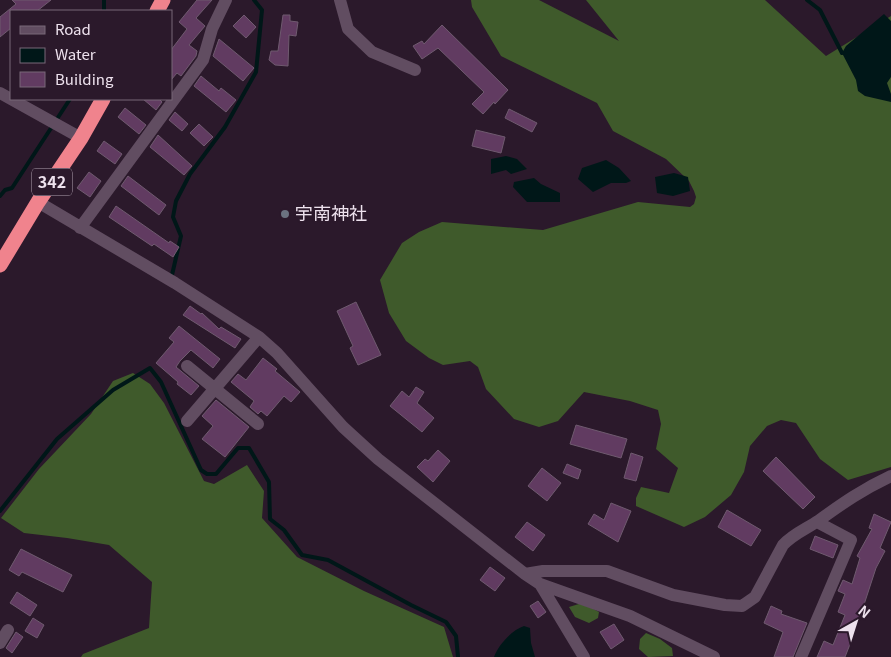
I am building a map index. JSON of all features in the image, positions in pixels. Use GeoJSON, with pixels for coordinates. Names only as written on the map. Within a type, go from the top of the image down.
{"type":"FeatureCollection","features":[{"type":"Feature","properties":{"kind":"highway","name":"342"},"geometry":{"type":"LineString","coordinates":[[0,265],[102,100]]}},
{"type":"Feature","properties":{"kind":"street"},"geometry":{"type":"LineString","coordinates":[[80,228],[203,60],[212,29],[226,0]]}},
{"type":"Feature","properties":{"kind":"street"},"geometry":{"type":"LineString","coordinates":[[340,0],[348,29],[372,52],[415,70]]}},
{"type":"Feature","properties":{"kind":"street"},"geometry":{"type":"LineString","coordinates":[[12,100],[80,138]]}},
{"type":"Feature","properties":{"kind":"street"},"geometry":{"type":"LineString","coordinates":[[38,202],[175,283],[259,337],[277,352],[343,426],[378,459],[525,574],[540,584],[630,616],[714,657]]}},
{"type":"Feature","properties":{"kind":"street"},"geometry":{"type":"LineString","coordinates":[[187,421],[259,337]]}},
{"type":"Feature","properties":{"kind":"street"},"geometry":{"type":"LineString","coordinates":[[187,366],[258,424]]}},
{"type":"Feature","properties":{"kind":"street"},"geometry":{"type":"LineString","coordinates":[[525,574],[543,571],[607,571],[673,595],[725,605],[742,606],[755,597],[783,545],[790,538],[817,522],[838,505],[891,476]]}},
{"type":"Feature","properties":{"kind":"street"},"geometry":{"type":"LineString","coordinates":[[801,657],[851,540],[817,522]]}},
{"type":"Feature","properties":{"kind":"street"},"geometry":{"type":"LineString","coordinates":[[540,584],[584,657]]}},
{"type":"Feature","properties":{"kind":"street"},"geometry":{"type":"LineString","coordinates":[[0,643],[8,630]]}},
{"type":"Feature","properties":{"kind":"green space"},"geometry":{"type":"Polygon","coordinates":[[[471,0],[539,0],[619,41],[586,0],[765,0],[826,56],[891,16],[891,467],[848,480],[820,459],[796,423],[781,420],[767,426],[750,446],[744,472],[731,495],[705,517],[684,527],[636,506],[636,498],[641,487],[669,493],[678,468],[656,449],[661,424],[658,410],[630,401],[584,392],[558,421],[539,427],[514,419],[486,389],[478,367],[470,361],[443,365],[429,358],[406,341],[389,313],[380,280],[402,243],[419,232],[442,222],[543,230],[638,202],[690,207],[694,204],[696,197],[689,181],[666,159],[613,131],[597,103],[501,56],[472,7],[471,0]]]}},
{"type":"Feature","properties":{"kind":"green space"},"geometry":{"type":"Polygon","coordinates":[[[133,373],[150,384],[164,403],[204,481],[214,484],[247,465],[264,491],[262,518],[297,557],[364,591],[444,627],[453,657],[81,657],[83,654],[149,628],[152,582],[109,545],[24,533],[1,518],[39,469],[91,414],[113,381],[133,373]]]}},
{"type":"Feature","properties":{"kind":"green space"},"geometry":{"type":"Polygon","coordinates":[[[582,603],[599,612],[598,618],[589,623],[575,617],[569,607],[582,603]]]}},
{"type":"Feature","properties":{"kind":"green space"},"geometry":{"type":"Polygon","coordinates":[[[646,633],[660,639],[672,648],[673,656],[648,657],[639,649],[640,639],[646,633]]]}},
{"type":"Feature","properties":{"kind":"water"},"geometry":{"type":"Polygon","coordinates":[[[884,14],[891,21],[891,77],[887,83],[891,94],[891,102],[865,96],[858,91],[856,80],[842,53],[846,46],[884,14]]]}},
{"type":"Feature","properties":{"kind":"water"},"geometry":{"type":"Polygon","coordinates":[[[506,156],[517,159],[527,169],[511,174],[506,170],[491,174],[491,159],[506,156]]]}},
{"type":"Feature","properties":{"kind":"water"},"geometry":{"type":"Polygon","coordinates":[[[606,160],[619,168],[631,181],[611,183],[593,192],[578,179],[582,168],[606,160]]]}},
{"type":"Feature","properties":{"kind":"water"},"geometry":{"type":"Polygon","coordinates":[[[674,173],[688,177],[690,191],[673,196],[657,193],[655,177],[674,173]]]}},
{"type":"Feature","properties":{"kind":"water"},"geometry":{"type":"Polygon","coordinates":[[[534,178],[541,184],[560,193],[560,202],[527,202],[513,187],[514,182],[534,178]]]}},
{"type":"Feature","properties":{"kind":"water"},"geometry":{"type":"Polygon","coordinates":[[[524,626],[530,628],[531,643],[535,657],[494,657],[506,638],[524,626]]]}},
{"type":"Feature","properties":{"kind":"building"},"geometry":{"type":"Polygon","coordinates":[[[12,0],[51,0],[38,10],[10,10],[10,29],[0,37],[0,17],[16,4],[12,0]]]}},
{"type":"Feature","properties":{"kind":"building"},"geometry":{"type":"Polygon","coordinates":[[[197,0],[212,0],[196,18],[205,26],[189,45],[197,51],[196,56],[181,76],[177,73],[172,79],[172,49],[187,29],[179,22],[197,0]]]}},
{"type":"Feature","properties":{"kind":"building"},"geometry":{"type":"Polygon","coordinates":[[[244,15],[256,27],[246,38],[233,26],[244,15]]]}},
{"type":"Feature","properties":{"kind":"building"},"geometry":{"type":"Polygon","coordinates":[[[283,15],[290,15],[290,21],[298,22],[296,36],[289,35],[288,66],[275,65],[269,60],[271,51],[278,51],[283,15]]]}},
{"type":"Feature","properties":{"kind":"building"},"geometry":{"type":"Polygon","coordinates":[[[442,25],[508,90],[483,114],[472,104],[484,92],[438,48],[422,59],[413,46],[422,41],[424,44],[442,25]]]}},
{"type":"Feature","properties":{"kind":"building"},"geometry":{"type":"Polygon","coordinates":[[[219,39],[254,68],[243,81],[213,56],[219,39]]]}},
{"type":"Feature","properties":{"kind":"building"},"geometry":{"type":"Polygon","coordinates":[[[201,76],[219,91],[221,88],[236,100],[226,112],[194,86],[201,76]]]}},
{"type":"Feature","properties":{"kind":"building"},"geometry":{"type":"Polygon","coordinates":[[[144,100],[160,100],[162,102],[156,110],[144,100]]]}},
{"type":"Feature","properties":{"kind":"building"},"geometry":{"type":"Polygon","coordinates":[[[125,108],[146,125],[139,134],[118,117],[125,108]]]}},
{"type":"Feature","properties":{"kind":"building"},"geometry":{"type":"Polygon","coordinates":[[[509,109],[537,123],[532,132],[505,118],[509,109]]]}},
{"type":"Feature","properties":{"kind":"building"},"geometry":{"type":"Polygon","coordinates":[[[175,112],[188,124],[182,131],[169,120],[175,112]]]}},
{"type":"Feature","properties":{"kind":"building"},"geometry":{"type":"Polygon","coordinates":[[[199,124],[213,137],[204,146],[190,133],[199,124]]]}},
{"type":"Feature","properties":{"kind":"building"},"geometry":{"type":"Polygon","coordinates":[[[476,130],[505,137],[501,153],[472,146],[476,130]]]}},
{"type":"Feature","properties":{"kind":"building"},"geometry":{"type":"Polygon","coordinates":[[[158,135],[192,166],[184,175],[150,147],[158,135]]]}},
{"type":"Feature","properties":{"kind":"building"},"geometry":{"type":"Polygon","coordinates":[[[104,141],[122,154],[115,164],[97,151],[104,141]]]}},
{"type":"Feature","properties":{"kind":"building"},"geometry":{"type":"Polygon","coordinates":[[[89,172],[101,181],[90,197],[77,188],[89,172]]]}},
{"type":"Feature","properties":{"kind":"building"},"geometry":{"type":"Polygon","coordinates":[[[128,176],[166,205],[159,215],[121,186],[128,176]]]}},
{"type":"Feature","properties":{"kind":"building"},"geometry":{"type":"Polygon","coordinates":[[[116,206],[169,243],[170,241],[179,247],[173,257],[154,244],[152,246],[109,217],[116,206]]]}},
{"type":"Feature","properties":{"kind":"building"},"geometry":{"type":"Polygon","coordinates":[[[356,302],[381,355],[358,365],[350,348],[353,346],[337,311],[356,302]]]}},
{"type":"Feature","properties":{"kind":"building"},"geometry":{"type":"Polygon","coordinates":[[[190,306],[202,313],[219,329],[221,327],[241,339],[235,348],[183,315],[190,306]]]}},
{"type":"Feature","properties":{"kind":"building"},"geometry":{"type":"Polygon","coordinates":[[[179,326],[220,359],[213,368],[191,350],[180,361],[176,367],[199,386],[191,395],[156,363],[174,342],[169,338],[179,326]]]}},
{"type":"Feature","properties":{"kind":"building"},"geometry":{"type":"Polygon","coordinates":[[[263,358],[300,392],[291,402],[284,396],[267,416],[261,411],[258,414],[250,407],[254,401],[231,382],[238,374],[246,380],[263,358]]]}},
{"type":"Feature","properties":{"kind":"building"},"geometry":{"type":"Polygon","coordinates":[[[416,387],[424,392],[417,403],[434,418],[422,432],[390,406],[402,391],[409,397],[416,387]]]}},
{"type":"Feature","properties":{"kind":"building"},"geometry":{"type":"Polygon","coordinates":[[[216,400],[249,427],[225,457],[202,439],[213,426],[202,416],[216,400]]]}},
{"type":"Feature","properties":{"kind":"building"},"geometry":{"type":"Polygon","coordinates":[[[576,425],[627,439],[621,458],[570,444],[576,425]]]}},
{"type":"Feature","properties":{"kind":"building"},"geometry":{"type":"Polygon","coordinates":[[[438,450],[450,461],[433,482],[417,467],[425,459],[428,461],[438,450]]]}},
{"type":"Feature","properties":{"kind":"building"},"geometry":{"type":"Polygon","coordinates":[[[631,453],[643,457],[636,481],[624,478],[631,453]]]}},
{"type":"Feature","properties":{"kind":"building"},"geometry":{"type":"Polygon","coordinates":[[[776,457],[815,497],[803,509],[763,471],[776,457]]]}},
{"type":"Feature","properties":{"kind":"building"},"geometry":{"type":"Polygon","coordinates":[[[567,464],[581,470],[578,479],[563,473],[567,464]]]}},
{"type":"Feature","properties":{"kind":"building"},"geometry":{"type":"Polygon","coordinates":[[[542,468],[561,483],[547,501],[528,486],[542,468]]]}},
{"type":"Feature","properties":{"kind":"building"},"geometry":{"type":"Polygon","coordinates":[[[611,503],[631,511],[618,542],[588,524],[594,514],[604,520],[611,503]]]}},
{"type":"Feature","properties":{"kind":"building"},"geometry":{"type":"Polygon","coordinates":[[[727,510],[761,530],[751,546],[718,527],[727,510]]]}},
{"type":"Feature","properties":{"kind":"building"},"geometry":{"type":"Polygon","coordinates":[[[874,514],[891,522],[880,548],[885,551],[876,568],[845,657],[817,657],[824,641],[833,645],[845,615],[838,612],[845,594],[838,591],[843,580],[852,584],[860,558],[857,556],[872,529],[869,528],[874,514]]]}},
{"type":"Feature","properties":{"kind":"building"},"geometry":{"type":"Polygon","coordinates":[[[527,522],[545,535],[533,551],[515,537],[527,522]]]}},
{"type":"Feature","properties":{"kind":"building"},"geometry":{"type":"Polygon","coordinates":[[[815,536],[838,545],[833,558],[810,549],[815,536]]]}},
{"type":"Feature","properties":{"kind":"building"},"geometry":{"type":"Polygon","coordinates":[[[21,549],[72,575],[63,592],[22,572],[19,576],[9,570],[21,549]]]}},
{"type":"Feature","properties":{"kind":"building"},"geometry":{"type":"Polygon","coordinates":[[[490,567],[505,578],[495,591],[480,580],[490,567]]]}},
{"type":"Feature","properties":{"kind":"building"},"geometry":{"type":"Polygon","coordinates":[[[17,592],[37,605],[30,616],[10,603],[17,592]]]}},
{"type":"Feature","properties":{"kind":"building"},"geometry":{"type":"Polygon","coordinates":[[[538,601],[546,612],[538,618],[530,606],[538,601]]]}},
{"type":"Feature","properties":{"kind":"building"},"geometry":{"type":"Polygon","coordinates":[[[771,606],[782,611],[781,614],[807,623],[793,657],[774,657],[783,632],[764,623],[771,606]]]}},
{"type":"Feature","properties":{"kind":"building"},"geometry":{"type":"Polygon","coordinates":[[[33,618],[44,625],[37,638],[25,631],[33,618]]]}},
{"type":"Feature","properties":{"kind":"building"},"geometry":{"type":"Polygon","coordinates":[[[614,624],[624,640],[611,649],[600,632],[614,624]]]}},
{"type":"Feature","properties":{"kind":"building"},"geometry":{"type":"Polygon","coordinates":[[[16,632],[23,637],[12,653],[6,648],[16,632]]]}},
{"type":"Feature","properties":{"kind":"waterway"},"geometry":{"type":"LineString","coordinates":[[104,0],[104,10]]}},
{"type":"Feature","properties":{"kind":"waterway"},"geometry":{"type":"LineString","coordinates":[[172,275],[181,236],[173,217],[176,201],[190,174],[225,127],[256,72],[262,10],[254,0]]}},
{"type":"Feature","properties":{"kind":"waterway"},"geometry":{"type":"LineString","coordinates":[[807,0],[820,10],[842,53]]}},
{"type":"Feature","properties":{"kind":"waterway"},"geometry":{"type":"LineString","coordinates":[[0,196],[5,190],[12,188],[69,100]]}},
{"type":"Feature","properties":{"kind":"waterway"},"geometry":{"type":"LineString","coordinates":[[0,511],[57,439],[113,390],[150,368],[161,382],[201,470],[207,474],[216,474],[238,448],[249,448],[269,482],[270,519],[284,530],[302,555],[328,560],[446,622],[456,636],[458,657]]}},
{"type":"Feature","properties":{"kind":"place","name":"宇南神社"},"geometry":{"type":"Point","coordinates":[285,214]}}]}
